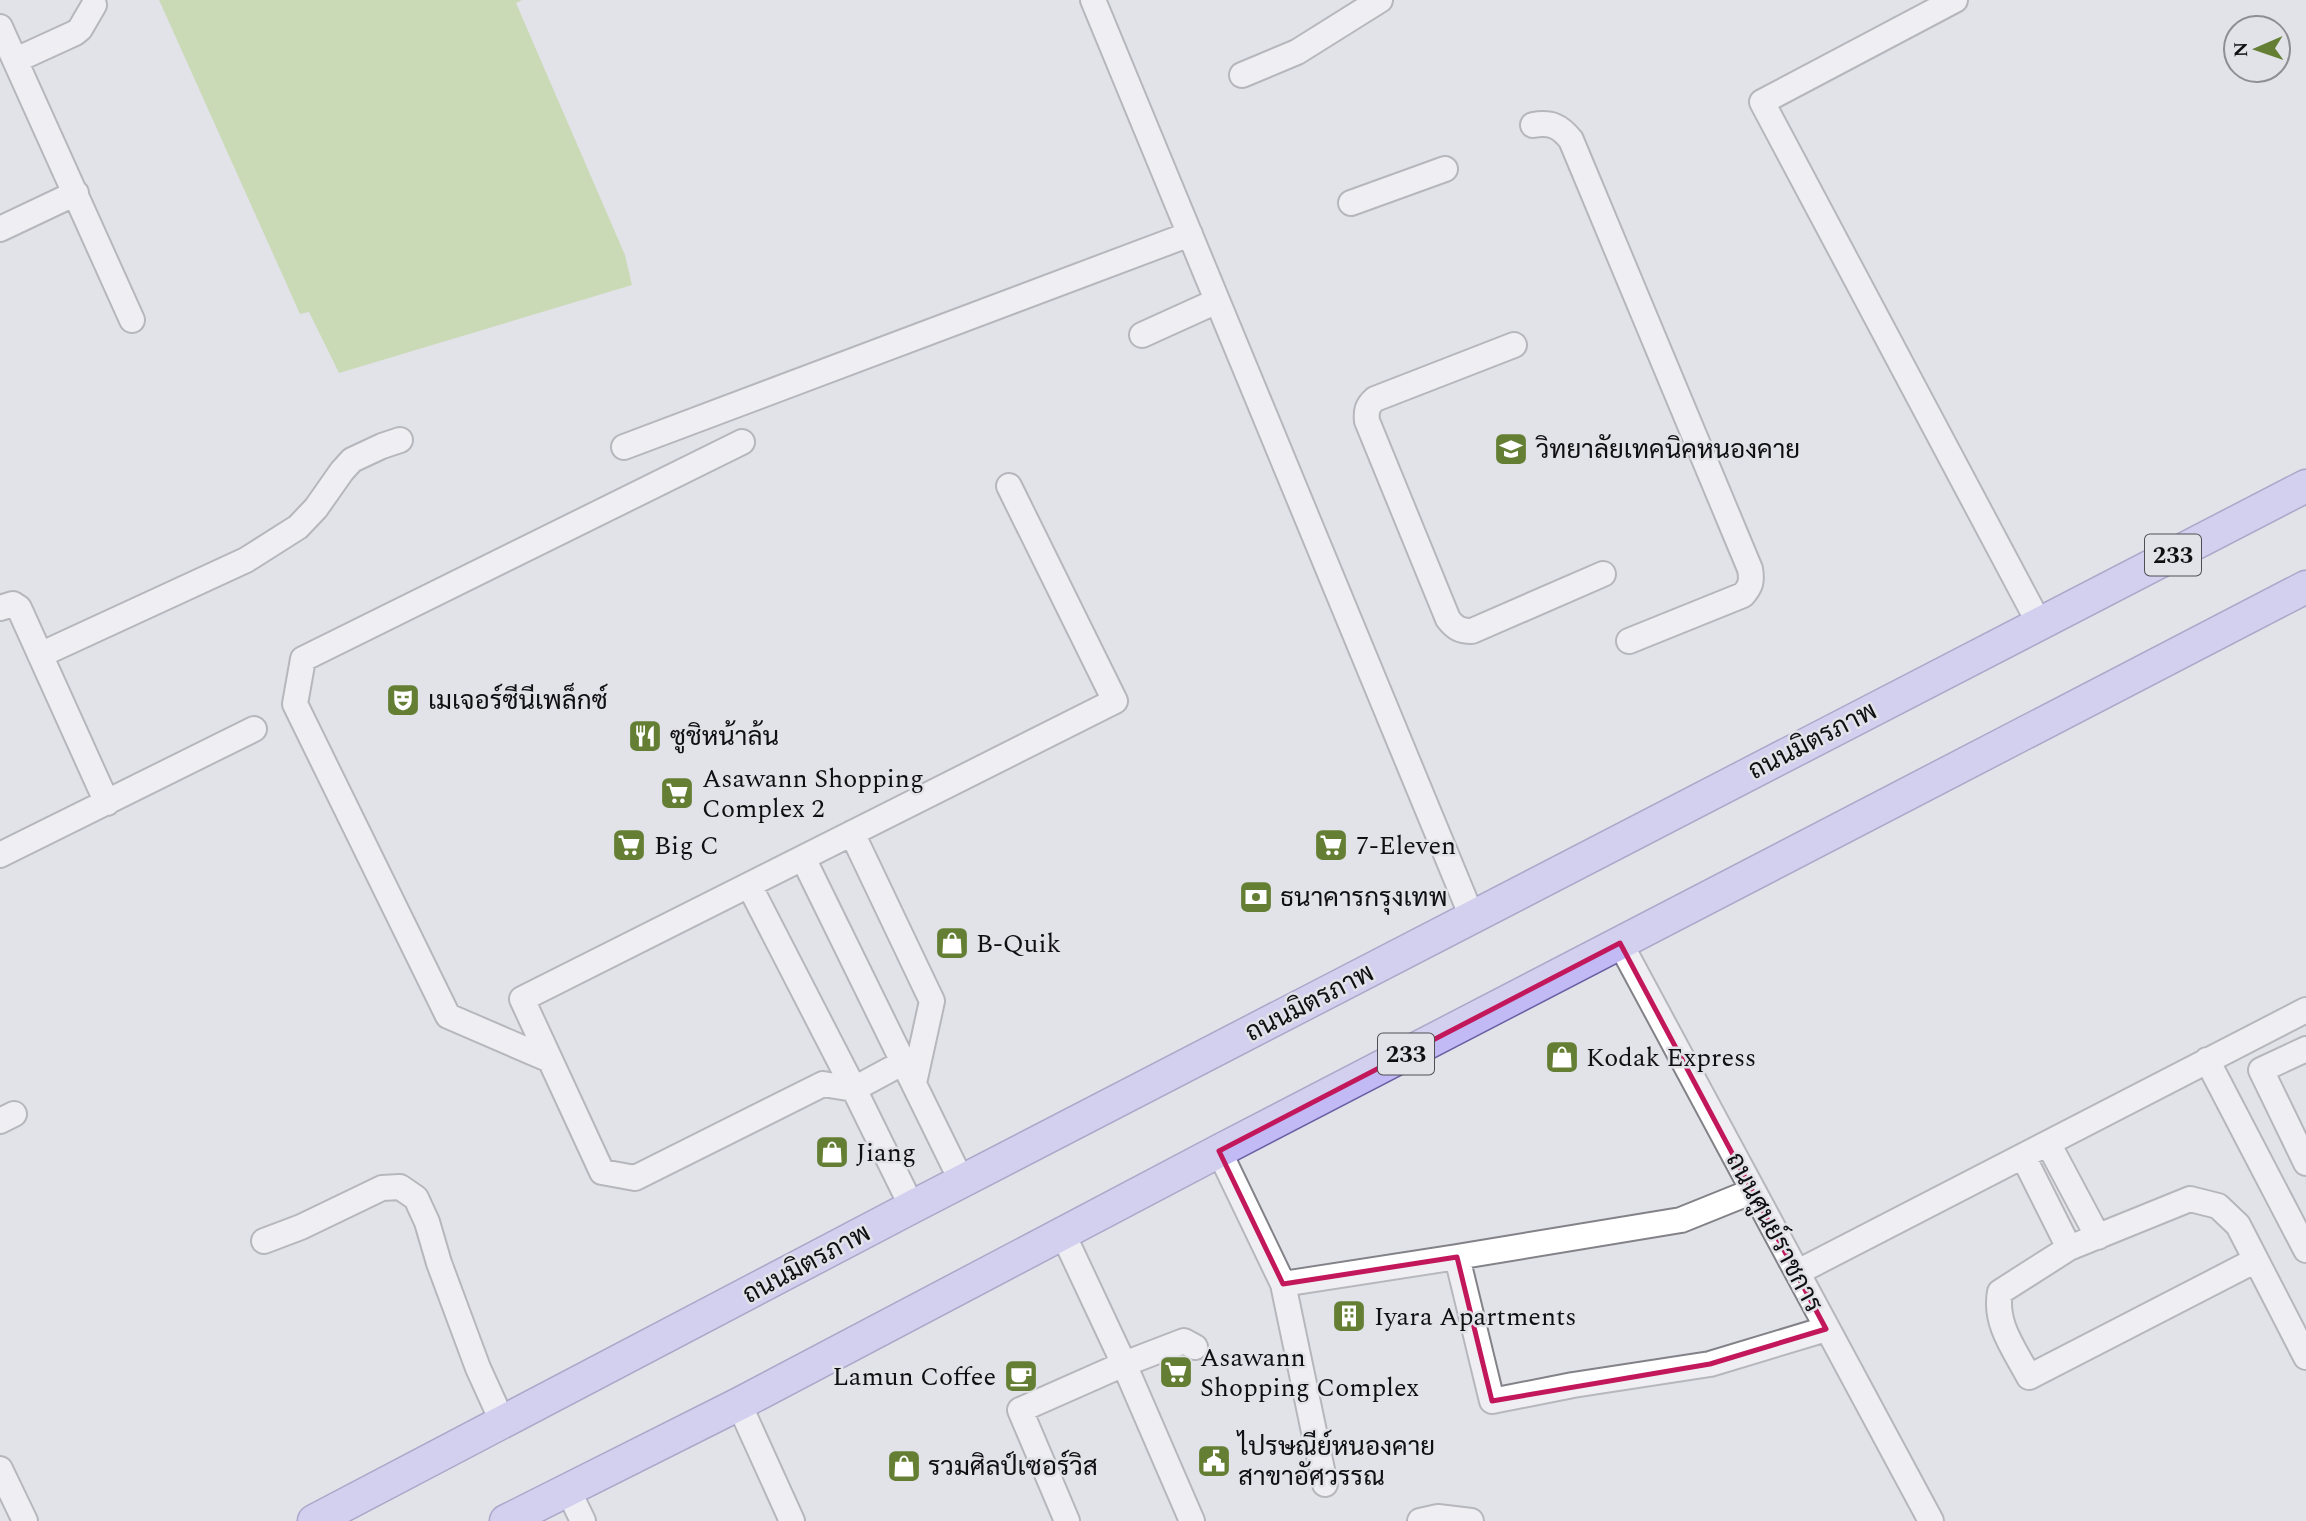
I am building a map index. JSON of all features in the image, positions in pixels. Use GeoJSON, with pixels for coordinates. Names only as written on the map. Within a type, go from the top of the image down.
{"type":"FeatureCollection","features":[{"type":"Feature","properties":{"kind":"main road","name":"ถนนมิตรภาพ"},"geometry":{"type":"LineString","coordinates":[[314,1521],[912,1207],[2273,503],[2306,483]]}},
{"type":"Feature","properties":{"kind":"main road","name":"233"},"geometry":{"type":"LineString","coordinates":[[506,1521],[738,1404],[1219,1151],[2306,587]]}},
{"type":"Feature","properties":{"kind":"street"},"geometry":{"type":"LineString","coordinates":[[1093,0],[1472,917]]}},
{"type":"Feature","properties":{"kind":"street"},"geometry":{"type":"LineString","coordinates":[[1242,75],[1297,52],[1380,0]]}},
{"type":"Feature","properties":{"kind":"street"},"geometry":{"type":"LineString","coordinates":[[1955,0],[1762,102],[2039,623]]}},
{"type":"Feature","properties":{"kind":"street"},"geometry":{"type":"LineString","coordinates":[[16,60],[75,33],[94,5]]}},
{"type":"Feature","properties":{"kind":"street"},"geometry":{"type":"LineString","coordinates":[[0,27],[132,320]]}},
{"type":"Feature","properties":{"kind":"street"},"geometry":{"type":"LineString","coordinates":[[1533,125],[1548,123],[1562,129],[1571,140],[1752,580],[1743,595],[1629,641]]}},
{"type":"Feature","properties":{"kind":"street"},"geometry":{"type":"LineString","coordinates":[[1351,203],[1445,169]]}},
{"type":"Feature","properties":{"kind":"street"},"geometry":{"type":"LineString","coordinates":[[0,229],[76,192]]}},
{"type":"Feature","properties":{"kind":"street"},"geometry":{"type":"LineString","coordinates":[[624,447],[1190,234]]}},
{"type":"Feature","properties":{"kind":"street"},"geometry":{"type":"LineString","coordinates":[[1142,335],[1217,301]]}},
{"type":"Feature","properties":{"kind":"street"},"geometry":{"type":"LineString","coordinates":[[1514,345],[1375,398],[1368,404],[1367,421],[1448,619],[1454,626],[1463,631],[1472,631],[1603,574]]}},
{"type":"Feature","properties":{"kind":"street"},"geometry":{"type":"LineString","coordinates":[[40,655],[246,560],[298,527],[352,460],[400,440]]}},
{"type":"Feature","properties":{"kind":"street"},"geometry":{"type":"LineString","coordinates":[[550,1060],[448,1016],[295,704],[303,659],[742,442]]}},
{"type":"Feature","properties":{"kind":"street"},"geometry":{"type":"LineString","coordinates":[[909,1072],[854,1089],[823,1084],[635,1178],[602,1172],[522,999],[1115,701],[1009,486]]}},
{"type":"Feature","properties":{"kind":"street"},"geometry":{"type":"LineString","coordinates":[[0,608],[13,604],[19,608],[107,803]]}},
{"type":"Feature","properties":{"kind":"street"},"geometry":{"type":"LineString","coordinates":[[0,855],[254,729]]}},
{"type":"Feature","properties":{"kind":"street"},"geometry":{"type":"LineString","coordinates":[[852,833],[932,1001],[909,1072]]}},
{"type":"Feature","properties":{"kind":"street"},"geometry":{"type":"LineString","coordinates":[[803,858],[962,1182]]}},
{"type":"Feature","properties":{"kind":"street"},"geometry":{"type":"LineString","coordinates":[[749,885],[912,1207]]}},
{"type":"Feature","properties":{"kind":"street","name":"ถนนศูนย์ราชการ"},"geometry":{"type":"LineString","coordinates":[[1620,943],[1931,1521]]}},
{"type":"Feature","properties":{"kind":"street"},"geometry":{"type":"LineString","coordinates":[[1798,1272],[2306,1011]]}},
{"type":"Feature","properties":{"kind":"street"},"geometry":{"type":"LineString","coordinates":[[2306,1049],[2261,1070],[2306,1163]]}},
{"type":"Feature","properties":{"kind":"street"},"geometry":{"type":"LineString","coordinates":[[2207,1060],[2306,1250]]}},
{"type":"Feature","properties":{"kind":"street"},"geometry":{"type":"LineString","coordinates":[[2048,1143],[2098,1237]]}},
{"type":"Feature","properties":{"kind":"street"},"geometry":{"type":"LineString","coordinates":[[1219,1151],[1283,1284],[1325,1484]]}},
{"type":"Feature","properties":{"kind":"street"},"geometry":{"type":"LineString","coordinates":[[2023,1156],[2070,1248]]}},
{"type":"Feature","properties":{"kind":"street"},"geometry":{"type":"LineString","coordinates":[[264,1241],[301,1227],[382,1188],[400,1186],[416,1198],[427,1222],[478,1368],[503,1423]]}},
{"type":"Feature","properties":{"kind":"street"},"geometry":{"type":"LineString","coordinates":[[1283,1284],[1681,1220],[1753,1191]]}},
{"type":"Feature","properties":{"kind":"street"},"geometry":{"type":"LineString","coordinates":[[2256,1260],[2029,1377],[2003,1328],[1997,1308],[2000,1292],[2070,1248],[2190,1199],[2218,1206],[2238,1225],[2306,1357]]}},
{"type":"Feature","properties":{"kind":"street"},"geometry":{"type":"LineString","coordinates":[[1063,1234],[1124,1364],[1192,1521]]}},
{"type":"Feature","properties":{"kind":"street"},"geometry":{"type":"LineString","coordinates":[[1457,1257],[1492,1401],[1573,1385],[1710,1364],[1826,1329]]}},
{"type":"Feature","properties":{"kind":"street"},"geometry":{"type":"LineString","coordinates":[[1068,1521],[1020,1410],[1184,1341],[1195,1348]]}},
{"type":"Feature","properties":{"kind":"street"},"geometry":{"type":"LineString","coordinates":[[738,1404],[792,1521]]}},
{"type":"Feature","properties":{"kind":"street"},"geometry":{"type":"LineString","coordinates":[[0,1469],[25,1521]]}},
{"type":"Feature","properties":{"kind":"street"},"geometry":{"type":"LineString","coordinates":[[568,1490],[583,1521]]}},
{"type":"Feature","properties":{"kind":"street"},"geometry":{"type":"LineString","coordinates":[[1420,1521],[1438,1517],[1471,1521]]}},
{"type":"Feature","properties":{"kind":"highlighted area"},"geometry":{"type":"Polygon","coordinates":[[[1620,943],[1826,1329],[1710,1364],[1492,1401],[1457,1257],[1283,1284],[1219,1151],[1620,943]]]}},
{"type":"Feature","properties":{"kind":"green space"},"geometry":{"type":"Polygon","coordinates":[[[159,0],[522,0],[516,3],[625,255],[632,285],[339,373],[309,312],[300,314],[159,0]]]}},
{"type":"Feature","properties":{"kind":"place","name":"วิทยาลัยเทคนิคหนองคาย"},"geometry":{"type":"Point","coordinates":[1511,449]}},
{"type":"Feature","properties":{"kind":"place","name":"เมเจอร์ซีนีเพล็กซ์"},"geometry":{"type":"Point","coordinates":[403,700]}},
{"type":"Feature","properties":{"kind":"place","name":"ซูชิหน้าล้น"},"geometry":{"type":"Point","coordinates":[645,736]}},
{"type":"Feature","properties":{"kind":"place","name":"Asawann Shopping Complex 2"},"geometry":{"type":"Point","coordinates":[677,793]}},
{"type":"Feature","properties":{"kind":"place","name":"Big C"},"geometry":{"type":"Point","coordinates":[629,845]}},
{"type":"Feature","properties":{"kind":"place","name":"7-Eleven"},"geometry":{"type":"Point","coordinates":[1331,845]}},
{"type":"Feature","properties":{"kind":"place","name":"ธนาคารกรุงเทพ"},"geometry":{"type":"Point","coordinates":[1256,897]}},
{"type":"Feature","properties":{"kind":"place","name":"B-Quik"},"geometry":{"type":"Point","coordinates":[952,943]}},
{"type":"Feature","properties":{"kind":"place","name":"Kodak Express"},"geometry":{"type":"Point","coordinates":[1562,1057]}},
{"type":"Feature","properties":{"kind":"place","name":"Jiang"},"geometry":{"type":"Point","coordinates":[832,1152]}},
{"type":"Feature","properties":{"kind":"place","name":"Iyara Apartments"},"geometry":{"type":"Point","coordinates":[1349,1316]}},
{"type":"Feature","properties":{"kind":"place","name":"Asawann Shopping Complex"},"geometry":{"type":"Point","coordinates":[1176,1372]}},
{"type":"Feature","properties":{"kind":"place","name":"Lamun Coffee"},"geometry":{"type":"Point","coordinates":[1021,1376]}},
{"type":"Feature","properties":{"kind":"place","name":"ไปรษณีย์หนองคาย สาขาอัศวรรณ"},"geometry":{"type":"Point","coordinates":[1214,1461]}},
{"type":"Feature","properties":{"kind":"place","name":"รวมศิลป์เซอร์วิส"},"geometry":{"type":"Point","coordinates":[904,1466]}}]}
